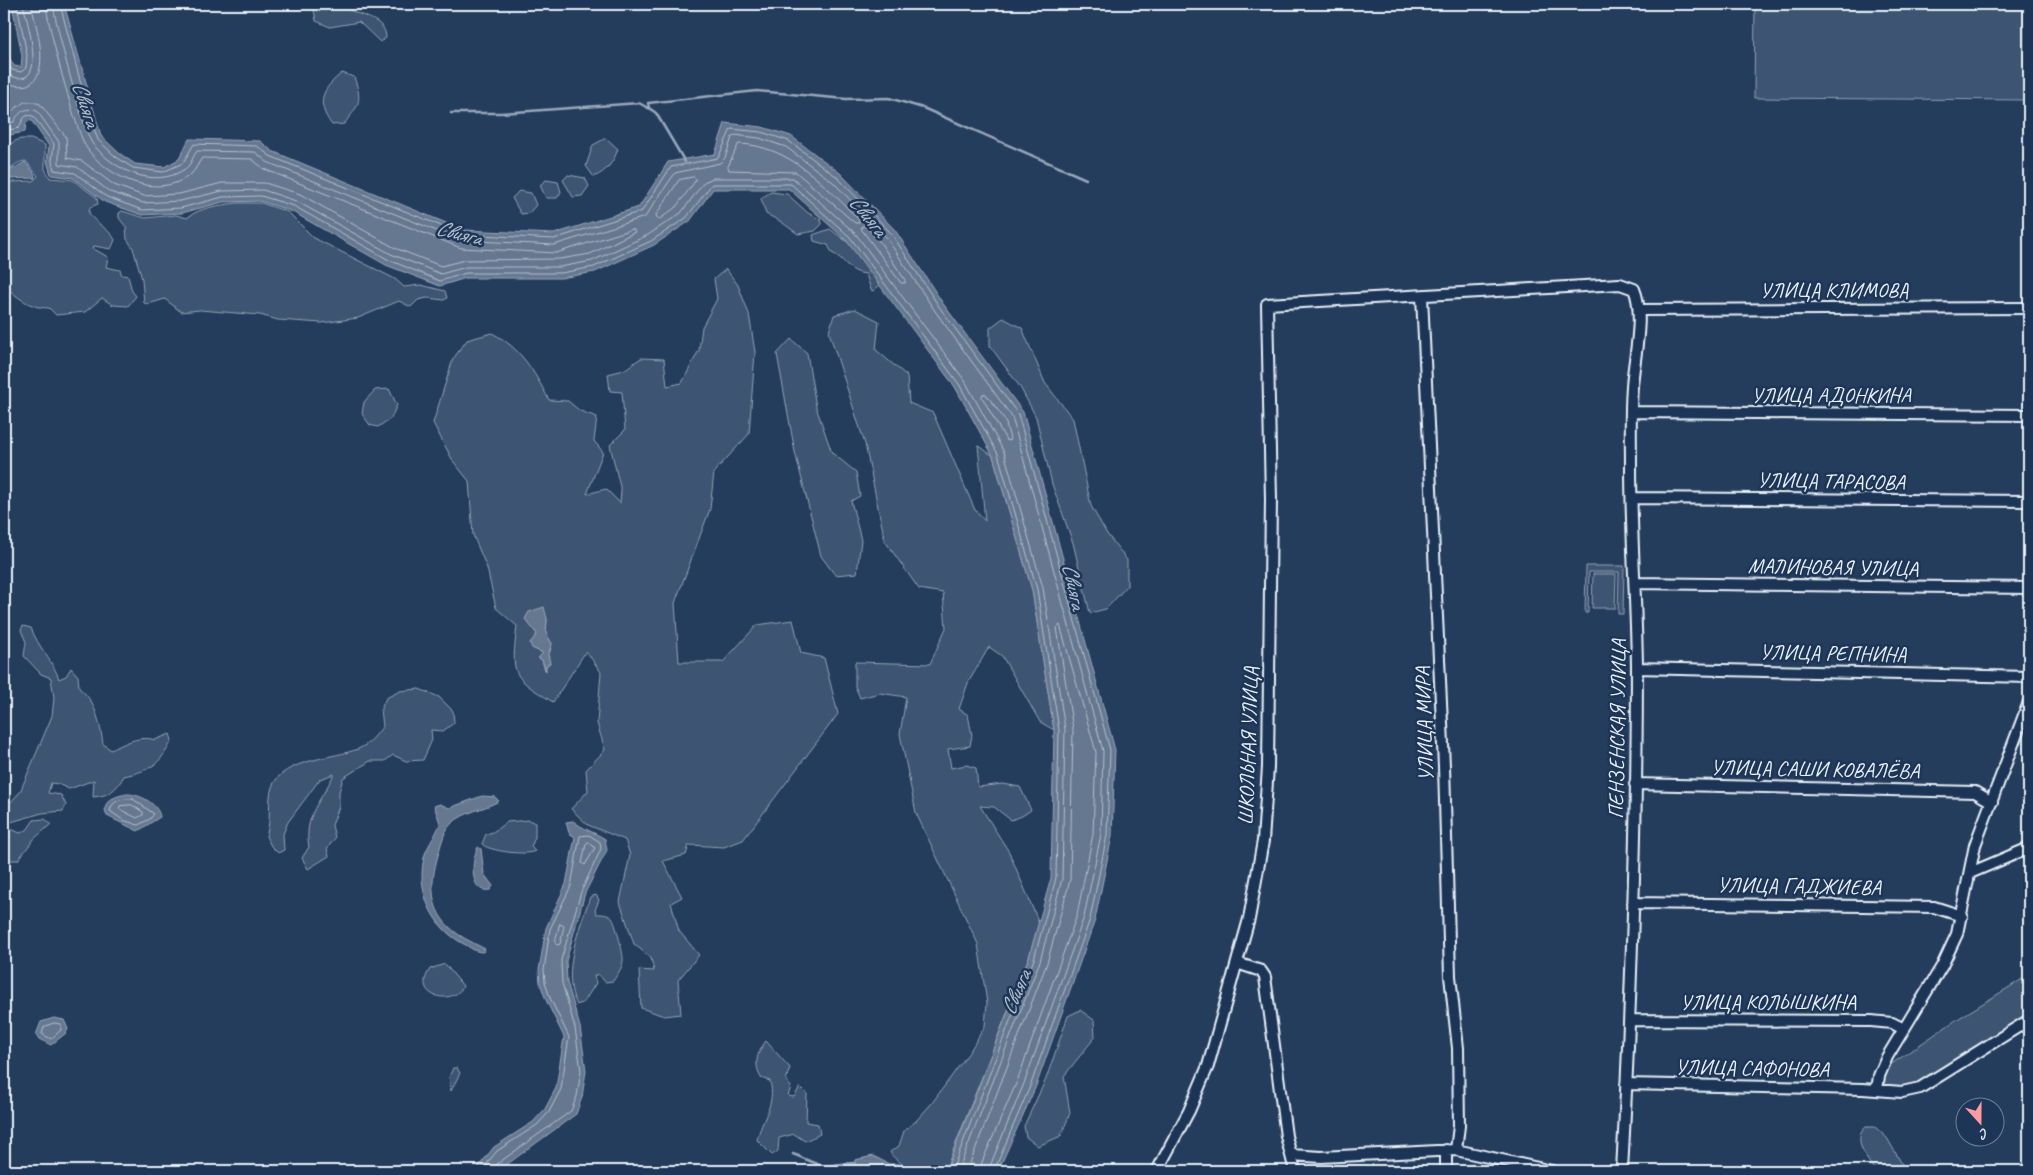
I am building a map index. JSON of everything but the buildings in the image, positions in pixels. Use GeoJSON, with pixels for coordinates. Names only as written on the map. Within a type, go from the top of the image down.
{"type":"FeatureCollection","features":[{"type":"Feature","properties":{"kind":"street","name":"ПЕНЗЕНСКАЯ УЛИЦА"},"geometry":{"type":"LineString","coordinates":[[1422,296],[1620,284],[1634,289],[1639,310],[1632,380],[1632,560],[1635,583],[1636,668],[1634,903],[1622,1171]]}},
{"type":"Feature","properties":{"kind":"street","name":"ШКОЛЬНАЯ УЛИЦА"},"geometry":{"type":"LineString","coordinates":[[1158,1171],[1189,1111],[1208,1066],[1249,919],[1258,872],[1267,794],[1271,499],[1267,304],[1422,296]]}},
{"type":"Feature","properties":{"kind":"street","name":"УЛИЦА МИРА"},"geometry":{"type":"LineString","coordinates":[[1422,296],[1444,756],[1450,976],[1458,1048],[1459,1126],[1446,1171]]}},
{"type":"Feature","properties":{"kind":"street","name":"УЛИЦА КЛИМОВА"},"geometry":{"type":"LineString","coordinates":[[1639,310],[2029,308]]}},
{"type":"Feature","properties":{"kind":"street","name":"УЛИЦА АДОНКИНА"},"geometry":{"type":"LineString","coordinates":[[1632,412],[2029,415]]}},
{"type":"Feature","properties":{"kind":"street","name":"УЛИЦА ТАРАСОВА"},"geometry":{"type":"LineString","coordinates":[[1632,498],[2029,501]]}},
{"type":"Feature","properties":{"kind":"street","name":"МАЛИНОВАЯ УЛИЦА"},"geometry":{"type":"LineString","coordinates":[[1635,583],[2029,588]]}},
{"type":"Feature","properties":{"kind":"street","name":"УЛИЦА РЕПНИНА"},"geometry":{"type":"LineString","coordinates":[[1636,668],[2029,677]]}},
{"type":"Feature","properties":{"kind":"street"},"geometry":{"type":"LineString","coordinates":[[1877,1090],[1879,1076],[1887,1057],[1950,950],[1962,916],[1975,845],[2025,722],[2029,702]]}},
{"type":"Feature","properties":{"kind":"street","name":"УЛИЦА САШИ КОВАЛЁВА"},"geometry":{"type":"LineString","coordinates":[[1635,784],[1974,792],[1992,802]]}},
{"type":"Feature","properties":{"kind":"street"},"geometry":{"type":"LineString","coordinates":[[1970,873],[2029,848]]}},
{"type":"Feature","properties":{"kind":"street","name":"УЛИЦА ГАДЖИЕВА"},"geometry":{"type":"LineString","coordinates":[[1634,903],[1934,907],[1962,916]]}},
{"type":"Feature","properties":{"kind":"street"},"geometry":{"type":"LineString","coordinates":[[1237,964],[1261,971],[1265,976],[1286,1136],[1295,1171]]}},
{"type":"Feature","properties":{"kind":"street","name":"УЛИЦА КОЛЫШКИНА"},"geometry":{"type":"LineString","coordinates":[[1630,1020],[1871,1021],[1892,1024],[1904,1029]]}},
{"type":"Feature","properties":{"kind":"street","name":"УЛИЦА САФОНОВА"},"geometry":{"type":"LineString","coordinates":[[1626,1084],[1902,1092],[1930,1084],[2029,1020]]}},
{"type":"Feature","properties":{"kind":"street"},"geometry":{"type":"LineString","coordinates":[[1291,1155],[1321,1157],[1451,1150],[1552,1171]]}},
{"type":"Feature","properties":{"kind":"shaded area"},"geometry":{"type":"Polygon","coordinates":[[[313,4],[341,4],[353,12],[368,17],[381,25],[385,30],[386,38],[380,42],[359,22],[330,27],[316,21],[313,4]]]}},
{"type":"Feature","properties":{"kind":"shaded area"},"geometry":{"type":"Polygon","coordinates":[[[1755,4],[2029,4],[2029,100],[1754,98],[1755,4]]]}},
{"type":"Feature","properties":{"kind":"shaded area"},"geometry":{"type":"Polygon","coordinates":[[[342,73],[354,77],[359,98],[356,107],[344,124],[332,125],[322,103],[323,96],[330,85],[342,73]]]}},
{"type":"Feature","properties":{"kind":"shaded area"},"geometry":{"type":"Polygon","coordinates":[[[606,138],[618,149],[609,166],[594,177],[586,166],[593,145],[606,138]]]}},
{"type":"Feature","properties":{"kind":"shaded area"},"geometry":{"type":"Polygon","coordinates":[[[21,139],[31,139],[45,145],[45,169],[50,178],[73,180],[97,198],[98,204],[90,207],[89,213],[115,240],[111,249],[94,246],[92,248],[108,257],[106,267],[120,270],[122,275],[128,276],[132,291],[136,296],[128,306],[113,305],[102,298],[85,312],[56,315],[49,308],[42,308],[25,302],[4,286],[4,185],[11,182],[33,181],[38,176],[26,161],[20,162],[4,171],[6,150],[11,143],[21,139]]]}},
{"type":"Feature","properties":{"kind":"shaded area"},"geometry":{"type":"Polygon","coordinates":[[[568,175],[585,178],[589,186],[582,196],[573,197],[563,180],[568,175]]]}},
{"type":"Feature","properties":{"kind":"shaded area"},"geometry":{"type":"Polygon","coordinates":[[[546,180],[558,182],[561,192],[557,198],[546,198],[540,185],[546,180]]]}},
{"type":"Feature","properties":{"kind":"shaded area"},"geometry":{"type":"Polygon","coordinates":[[[519,191],[531,193],[536,205],[529,213],[521,214],[512,198],[519,191]]]}},
{"type":"Feature","properties":{"kind":"shaded area"},"geometry":{"type":"Polygon","coordinates":[[[771,192],[787,194],[808,213],[821,220],[822,224],[815,231],[798,234],[766,214],[761,198],[771,192]]]}},
{"type":"Feature","properties":{"kind":"shaded area"},"geometry":{"type":"Polygon","coordinates":[[[237,203],[261,203],[288,212],[314,238],[395,279],[404,287],[421,285],[445,291],[447,298],[444,300],[427,298],[418,300],[411,307],[399,301],[358,318],[322,323],[278,320],[260,315],[200,310],[181,312],[165,299],[148,304],[144,303],[142,279],[133,248],[127,239],[126,227],[119,218],[119,213],[122,211],[145,218],[176,215],[187,218],[204,209],[237,203]]]}},
{"type":"Feature","properties":{"kind":"shaded area"},"geometry":{"type":"Polygon","coordinates":[[[830,229],[859,251],[881,284],[873,291],[866,274],[851,268],[832,253],[828,245],[814,241],[813,235],[830,229]]]}},
{"type":"Feature","properties":{"kind":"shaded area"},"geometry":{"type":"Polygon","coordinates":[[[726,269],[738,285],[749,314],[755,352],[749,434],[714,472],[710,509],[675,603],[679,662],[723,662],[757,625],[793,620],[801,653],[824,658],[838,714],[743,840],[724,847],[689,845],[686,855],[663,861],[682,897],[671,903],[679,931],[699,955],[678,980],[681,1014],[664,1016],[641,1008],[639,970],[654,971],[651,958],[634,944],[620,902],[630,855],[625,840],[588,825],[571,809],[588,791],[586,770],[605,750],[597,723],[601,672],[586,651],[553,702],[529,686],[517,673],[514,655],[517,626],[496,608],[487,568],[473,535],[469,481],[453,461],[433,423],[453,359],[467,340],[492,333],[511,346],[526,361],[549,400],[568,401],[580,411],[597,417],[594,441],[603,452],[587,494],[606,489],[620,503],[621,491],[610,445],[625,430],[622,392],[610,391],[608,374],[624,370],[641,358],[664,359],[667,386],[682,383],[699,350],[702,327],[717,299],[714,279],[726,269]],[[547,619],[534,630],[537,634],[531,643],[532,648],[543,653],[541,657],[545,670],[552,644],[546,633],[547,619]]]}},
{"type":"Feature","properties":{"kind":"shaded area"},"geometry":{"type":"Polygon","coordinates":[[[855,309],[879,321],[876,350],[907,376],[909,403],[933,413],[975,510],[985,521],[978,445],[993,456],[1032,590],[1054,730],[1040,722],[1002,656],[989,647],[968,683],[959,709],[968,715],[972,735],[970,746],[948,749],[951,768],[966,765],[976,768],[978,787],[1003,784],[1020,787],[1031,810],[1022,816],[1011,820],[994,807],[980,806],[1009,852],[1039,923],[1029,957],[945,1171],[905,1171],[903,1165],[890,1152],[899,1146],[904,1131],[932,1103],[970,1051],[985,1026],[987,1003],[978,944],[916,813],[900,734],[906,697],[880,693],[860,698],[855,686],[855,662],[930,664],[946,628],[943,593],[919,589],[885,541],[865,444],[829,332],[834,315],[855,309]]]}},
{"type":"Feature","properties":{"kind":"shaded area"},"geometry":{"type":"Polygon","coordinates":[[[1003,318],[1022,328],[1045,383],[1073,419],[1091,506],[1107,534],[1127,560],[1127,586],[1106,609],[1090,613],[1073,543],[1052,484],[1036,417],[1020,387],[990,346],[990,328],[1003,318]]]}},
{"type":"Feature","properties":{"kind":"shaded area"},"geometry":{"type":"Polygon","coordinates":[[[791,339],[807,353],[816,407],[832,453],[856,472],[860,496],[851,501],[861,540],[857,573],[835,575],[821,556],[795,452],[777,354],[791,339]]]}},
{"type":"Feature","properties":{"kind":"shaded area"},"geometry":{"type":"Polygon","coordinates":[[[389,389],[397,405],[391,418],[378,427],[370,425],[362,414],[364,402],[375,390],[389,389]]]}},
{"type":"Feature","properties":{"kind":"shaded area"},"geometry":{"type":"Polygon","coordinates":[[[1586,566],[1624,566],[1623,614],[1618,614],[1619,572],[1589,572],[1588,613],[1585,613],[1586,566]]]}},
{"type":"Feature","properties":{"kind":"shaded area"},"geometry":{"type":"Polygon","coordinates":[[[1593,574],[1616,574],[1615,608],[1592,608],[1593,574]]]}},
{"type":"Feature","properties":{"kind":"shaded area"},"geometry":{"type":"Polygon","coordinates":[[[23,626],[31,628],[59,679],[66,676],[71,668],[78,676],[79,688],[90,699],[96,713],[103,744],[111,750],[127,742],[144,738],[155,740],[170,734],[172,740],[159,761],[148,769],[124,776],[115,789],[108,794],[93,797],[94,780],[69,789],[51,783],[48,793],[61,795],[66,805],[63,811],[42,813],[4,824],[4,805],[9,804],[20,792],[52,716],[54,698],[51,678],[41,674],[24,656],[26,642],[21,630],[23,626]]]}},
{"type":"Feature","properties":{"kind":"shaded area"},"geometry":{"type":"Polygon","coordinates":[[[419,689],[439,697],[453,711],[454,723],[443,731],[431,730],[432,740],[423,760],[406,761],[393,755],[385,761],[370,761],[343,778],[339,792],[339,807],[332,825],[335,838],[327,849],[329,856],[308,869],[302,858],[309,847],[308,836],[311,817],[334,774],[320,779],[288,822],[283,834],[284,850],[278,853],[271,846],[266,836],[269,824],[272,787],[278,778],[298,765],[348,752],[366,745],[383,726],[381,709],[386,698],[400,691],[419,689]]]}},
{"type":"Feature","properties":{"kind":"shaded area"},"geometry":{"type":"Polygon","coordinates":[[[45,819],[51,824],[34,839],[18,860],[8,860],[8,874],[4,875],[4,834],[11,829],[20,833],[27,830],[34,820],[45,819]]]}},
{"type":"Feature","properties":{"kind":"shaded area"},"geometry":{"type":"Polygon","coordinates":[[[529,820],[535,823],[535,837],[531,847],[535,851],[524,853],[508,852],[492,849],[482,844],[486,834],[493,832],[507,822],[529,820]]]}},
{"type":"Feature","properties":{"kind":"shaded area"},"geometry":{"type":"Polygon","coordinates":[[[596,895],[599,900],[595,910],[597,914],[609,916],[613,920],[621,945],[623,963],[613,981],[605,982],[598,974],[594,976],[596,983],[584,1002],[577,1005],[572,993],[570,979],[573,951],[590,897],[596,895]]]}},
{"type":"Feature","properties":{"kind":"shaded area"},"geometry":{"type":"Polygon","coordinates":[[[445,964],[463,986],[452,996],[436,996],[426,987],[425,979],[430,969],[445,964]]]}},
{"type":"Feature","properties":{"kind":"shaded area"},"geometry":{"type":"Polygon","coordinates":[[[2029,975],[2029,1017],[1899,1098],[1883,1091],[1883,1078],[1887,1067],[1956,1020],[2029,975]]]}},
{"type":"Feature","properties":{"kind":"shaded area"},"geometry":{"type":"Polygon","coordinates":[[[1080,1010],[1094,1020],[1095,1037],[1064,1076],[1070,1113],[1061,1136],[1038,1146],[1026,1137],[1024,1126],[1046,1079],[1068,1016],[1080,1010]]]}},
{"type":"Feature","properties":{"kind":"shaded area"},"geometry":{"type":"Polygon","coordinates":[[[766,1041],[790,1068],[786,1080],[791,1087],[788,1096],[794,1097],[800,1087],[807,1094],[806,1122],[818,1124],[820,1134],[805,1141],[794,1134],[779,1138],[778,1151],[772,1155],[757,1140],[771,1097],[770,1081],[761,1078],[757,1068],[758,1055],[766,1041]]]}},
{"type":"Feature","properties":{"kind":"shaded area"},"geometry":{"type":"Polygon","coordinates":[[[453,1068],[457,1068],[460,1073],[451,1091],[449,1077],[453,1068]]]}},
{"type":"Feature","properties":{"kind":"shaded area"},"geometry":{"type":"Polygon","coordinates":[[[1866,1127],[1875,1127],[1887,1138],[1906,1171],[1875,1171],[1860,1143],[1860,1137],[1866,1127]]]}},
{"type":"Feature","properties":{"kind":"water","name":"Свияга"},"geometry":{"type":"Polygon","coordinates":[[[12,4],[64,4],[101,136],[119,153],[135,164],[164,167],[179,159],[189,139],[260,141],[272,151],[463,230],[554,234],[639,207],[668,162],[715,154],[725,123],[762,127],[791,136],[840,173],[895,230],[944,305],[1023,412],[1115,750],[1112,836],[1095,920],[1036,1086],[998,1171],[946,1171],[1029,957],[1051,878],[1054,730],[1032,590],[993,456],[955,387],[846,240],[789,189],[713,189],[690,221],[654,245],[595,272],[561,278],[466,278],[440,286],[386,265],[291,211],[260,201],[223,202],[182,213],[142,215],[105,202],[73,178],[51,175],[47,161],[49,146],[31,120],[26,123],[25,132],[4,136],[4,48],[14,66],[21,67],[22,56],[12,4]]]}},
{"type":"Feature","properties":{"kind":"water"},"geometry":{"type":"Polygon","coordinates":[[[25,162],[34,173],[35,178],[10,179],[4,182],[4,174],[25,162]]]}},
{"type":"Feature","properties":{"kind":"water"},"geometry":{"type":"Polygon","coordinates":[[[544,607],[547,619],[546,633],[552,644],[548,654],[550,663],[546,666],[546,671],[542,660],[538,658],[543,653],[532,648],[530,643],[537,634],[525,619],[529,612],[544,607]]]}},
{"type":"Feature","properties":{"kind":"water"},"geometry":{"type":"Polygon","coordinates":[[[127,794],[147,800],[156,808],[160,817],[138,831],[107,816],[105,807],[107,803],[118,796],[127,794]]]}},
{"type":"Feature","properties":{"kind":"water"},"geometry":{"type":"Polygon","coordinates":[[[482,796],[495,797],[499,801],[462,816],[448,827],[434,871],[433,883],[433,894],[439,914],[453,931],[485,949],[483,952],[480,952],[451,936],[434,917],[424,893],[422,867],[425,854],[440,823],[434,806],[440,804],[449,808],[482,796]]]}},
{"type":"Feature","properties":{"kind":"water"},"geometry":{"type":"Polygon","coordinates":[[[573,821],[605,839],[607,850],[585,893],[566,961],[567,982],[580,1027],[586,1071],[582,1097],[576,1114],[498,1171],[475,1171],[494,1147],[533,1122],[545,1109],[556,1088],[564,1037],[546,1000],[540,983],[539,970],[546,928],[566,884],[575,837],[569,833],[566,822],[573,821]]]}},
{"type":"Feature","properties":{"kind":"water"},"geometry":{"type":"Polygon","coordinates":[[[478,847],[481,849],[484,874],[493,886],[490,890],[483,890],[475,882],[473,867],[478,847]]]}},
{"type":"Feature","properties":{"kind":"water"},"geometry":{"type":"Polygon","coordinates":[[[54,1018],[64,1020],[68,1029],[66,1033],[51,1045],[39,1039],[36,1035],[41,1022],[54,1018]]]}},
{"type":"Feature","properties":{"kind":"water"},"geometry":{"type":"Polygon","coordinates":[[[873,1156],[889,1164],[899,1164],[904,1171],[867,1171],[855,1165],[855,1160],[873,1156]]]}},
{"type":"Feature","properties":{"kind":"waterway"},"geometry":{"type":"LineString","coordinates":[[685,162],[656,113],[649,108],[648,103],[757,91],[846,99],[889,98],[923,108],[1086,179]]}},
{"type":"Feature","properties":{"kind":"waterway"},"geometry":{"type":"LineString","coordinates":[[451,113],[501,113],[639,103],[648,108]]}},
{"type":"Feature","properties":{"kind":"waterway"},"geometry":{"type":"LineString","coordinates":[[793,1154],[823,1166],[854,1163]]}}]}
